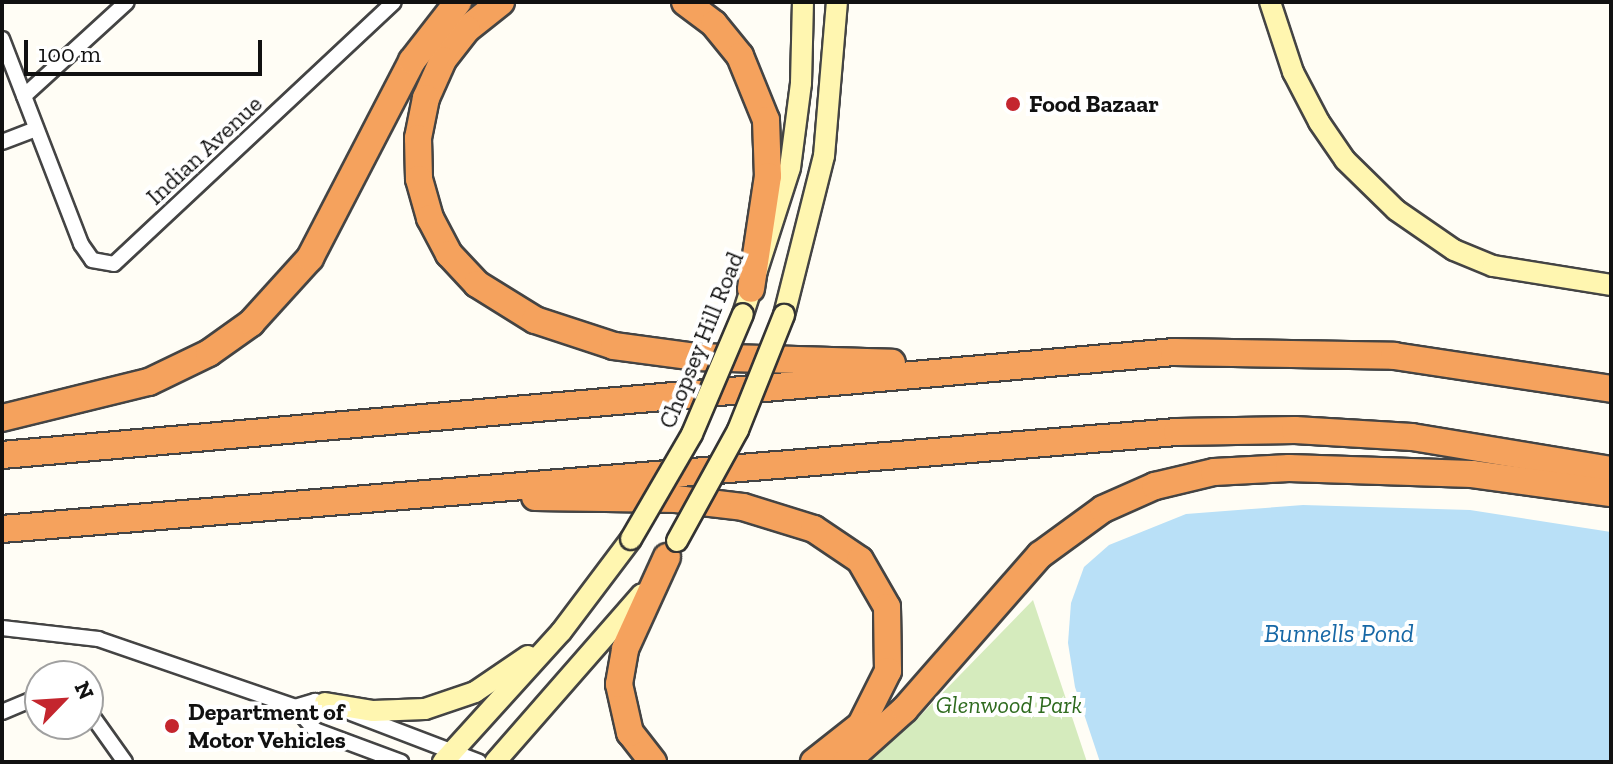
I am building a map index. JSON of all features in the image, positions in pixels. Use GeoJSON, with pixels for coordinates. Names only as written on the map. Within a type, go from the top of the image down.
{"type":"FeatureCollection","features":[{"type":"Feature","properties":{"kind":"highway"},"geometry":{"type":"LineString","coordinates":[[2,418],[157,379],[224,344],[264,311],[319,243],[412,61],[458,2]]}},
{"type":"Feature","properties":{"kind":"highway"},"geometry":{"type":"LineString","coordinates":[[501,2],[467,29],[443,60],[422,111],[417,152],[425,206],[442,243],[467,275],[498,301],[584,340],[657,353],[1002,365]]}},
{"type":"Feature","properties":{"kind":"highway"},"geometry":{"type":"LineString","coordinates":[[685,2],[714,24],[740,56],[766,120],[768,176],[747,302]]}},
{"type":"Feature","properties":{"kind":"highway"},"geometry":{"type":"LineString","coordinates":[[2,455],[1174,352],[1338,353],[1477,365],[1611,389]]}},
{"type":"Feature","properties":{"kind":"highway"},"geometry":{"type":"LineString","coordinates":[[2,529],[376,495],[1237,430],[1412,437],[1611,470]]}},
{"type":"Feature","properties":{"kind":"highway"},"geometry":{"type":"LineString","coordinates":[[846,762],[905,709],[1040,555],[1103,509],[1155,486],[1214,472],[1289,468],[1472,474],[1611,493]]}},
{"type":"Feature","properties":{"kind":"highway"},"geometry":{"type":"LineString","coordinates":[[376,495],[699,501],[775,514],[838,542],[869,571],[882,594],[891,655],[870,712],[850,736],[814,762]]}},
{"type":"Feature","properties":{"kind":"highway"},"geometry":{"type":"LineString","coordinates":[[653,762],[624,718],[620,675],[631,633],[672,549]]}},
{"type":"Feature","properties":{"kind":"main road","name":"Chopsey Hill Road"},"geometry":{"type":"LineString","coordinates":[[448,756],[561,632],[631,539],[698,422],[747,302],[790,168],[801,83],[803,2]]}},
{"type":"Feature","properties":{"kind":"main road"},"geometry":{"type":"LineString","coordinates":[[495,762],[602,645],[672,549],[738,430],[784,315],[824,156],[837,2]]}},
{"type":"Feature","properties":{"kind":"main road"},"geometry":{"type":"LineString","coordinates":[[1270,2],[1293,72],[1319,122],[1345,160],[1396,210],[1443,243],[1493,266],[1611,285]]}},
{"type":"Feature","properties":{"kind":"main road"},"geometry":{"type":"LineString","coordinates":[[325,703],[389,712],[443,704],[489,684],[561,632]]}},
{"type":"Feature","properties":{"kind":"street"},"geometry":{"type":"LineString","coordinates":[[24,96],[127,2]]}},
{"type":"Feature","properties":{"kind":"street","name":"Indian Avenue"},"geometry":{"type":"LineString","coordinates":[[36,129],[81,244],[92,260],[114,264],[394,2]]}},
{"type":"Feature","properties":{"kind":"street"},"geometry":{"type":"LineString","coordinates":[[2,39],[36,129],[2,142]]}},
{"type":"Feature","properties":{"kind":"street"},"geometry":{"type":"LineString","coordinates":[[2,628],[98,639],[295,707],[325,703],[448,756],[479,762]]}},
{"type":"Feature","properties":{"kind":"street"},"geometry":{"type":"LineString","coordinates":[[2,712],[24,703]]}},
{"type":"Feature","properties":{"kind":"street"},"geometry":{"type":"LineString","coordinates":[[295,707],[315,730],[401,762]]}},
{"type":"Feature","properties":{"kind":"street"},"geometry":{"type":"LineString","coordinates":[[104,732],[125,762]]}},
{"type":"Feature","properties":{"kind":"green space","name":"Glenwood Park"},"geometry":{"type":"Polygon","coordinates":[[[1033,600],[1087,762],[869,762],[918,718],[1033,600]]]}},
{"type":"Feature","properties":{"kind":"water","name":"Bunnells Pond"},"geometry":{"type":"Polygon","coordinates":[[[1303,505],[1470,510],[1611,532],[1611,762],[1100,762],[1075,687],[1068,643],[1071,603],[1084,567],[1109,545],[1186,514],[1303,505]]]}},
{"type":"Feature","properties":{"kind":"place","name":"Food Bazaar"},"geometry":{"type":"Point","coordinates":[1013,104]}},
{"type":"Feature","properties":{"kind":"place","name":"Department of Motor Vehicles"},"geometry":{"type":"Point","coordinates":[172,726]}}]}
